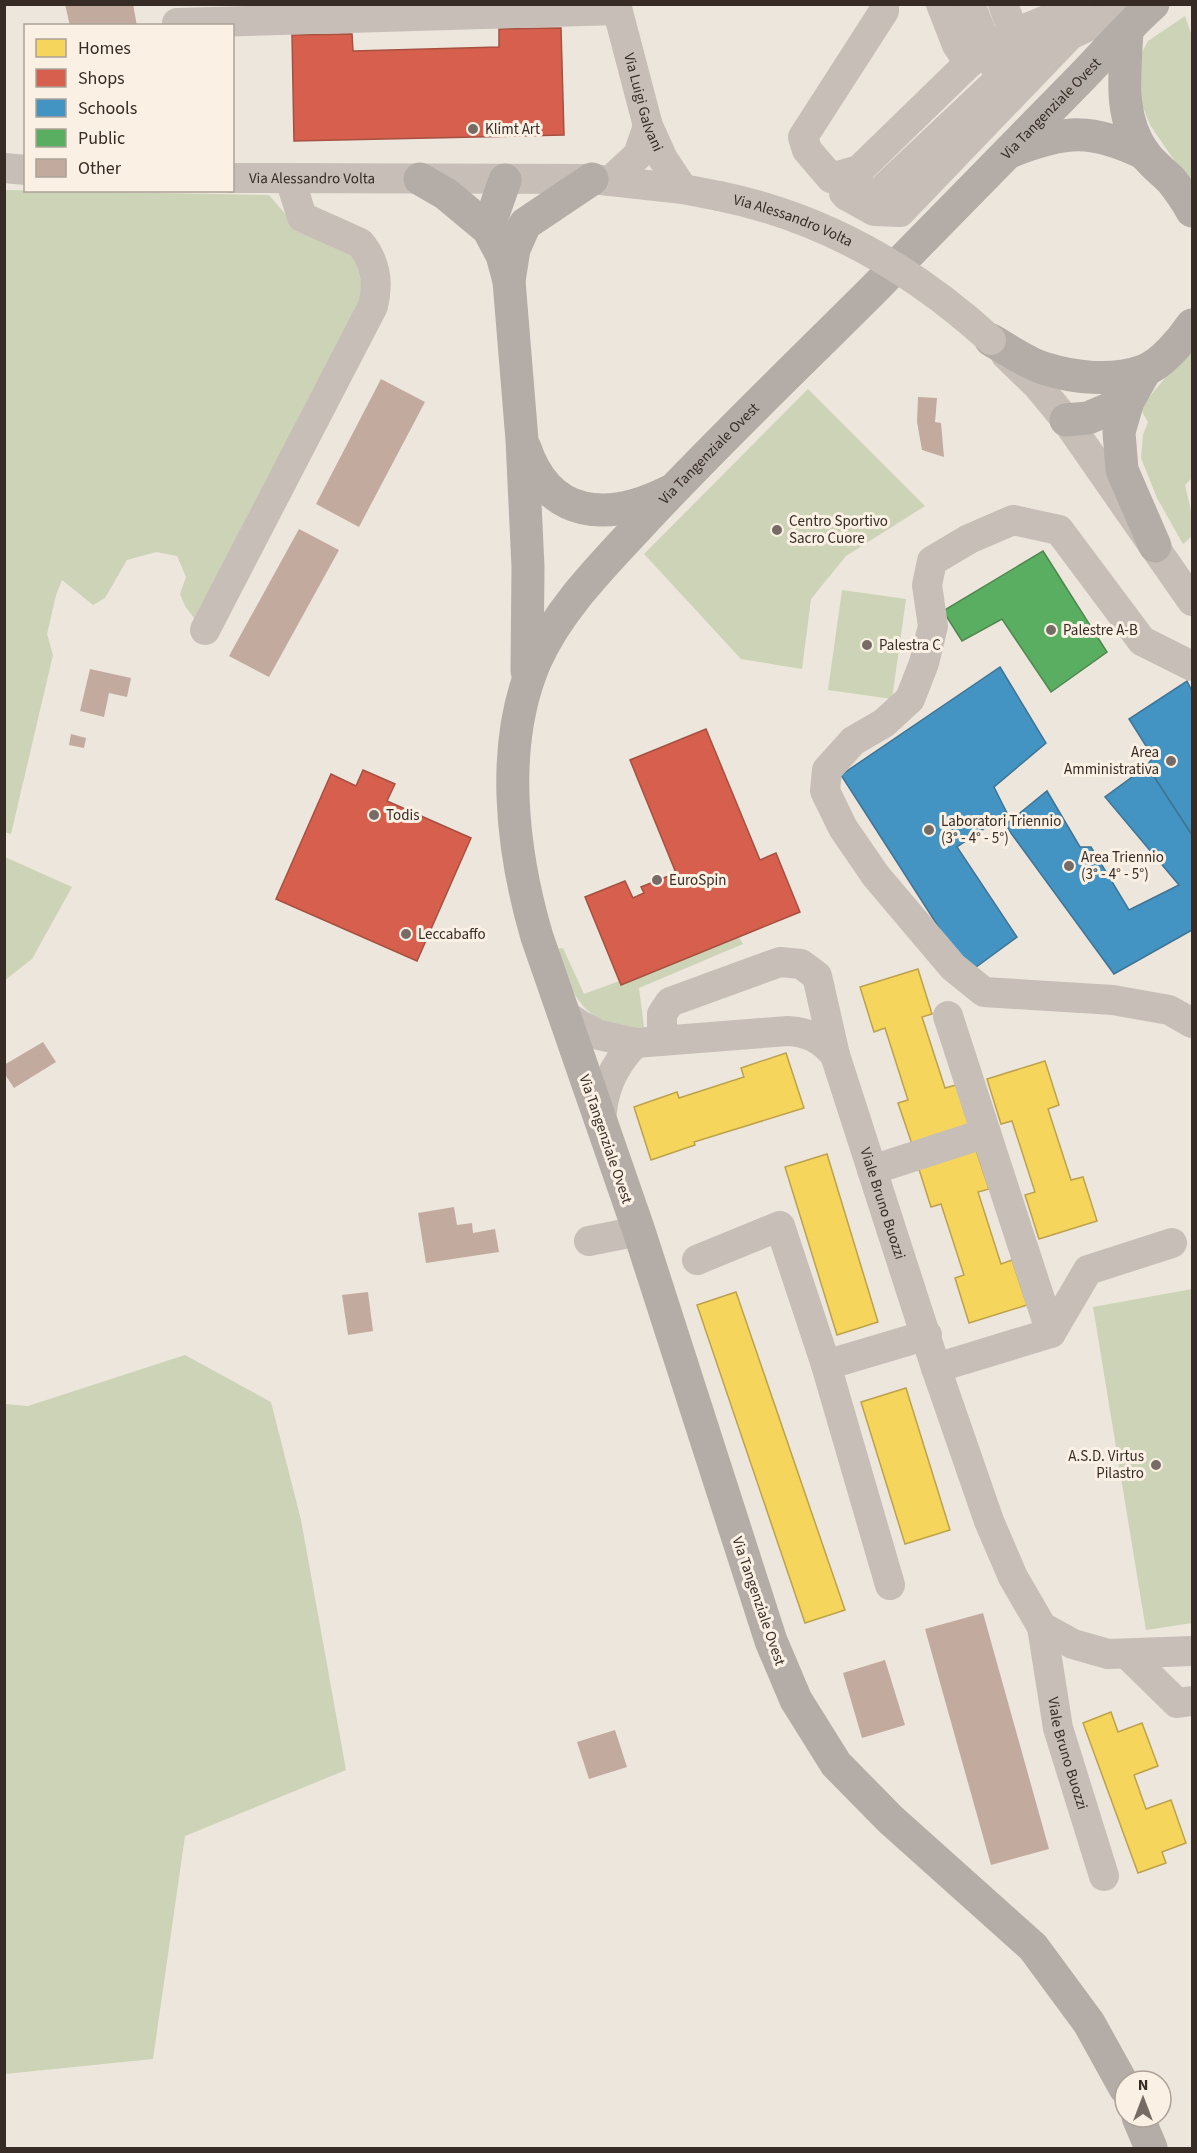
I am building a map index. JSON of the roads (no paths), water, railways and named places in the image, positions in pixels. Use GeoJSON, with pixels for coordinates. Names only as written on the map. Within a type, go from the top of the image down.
{"type":"FeatureCollection","features":[{"type":"Feature","properties":{"kind":"main road","name":"Via Tangenziale Ovest"},"geometry":{"type":"LineString","coordinates":[[1114,2069],[1089,2023],[1033,1947],[890,1819],[836,1764],[796,1700],[771,1641],[639,1231],[562,1013],[526,900],[515,830],[514,769],[521,710],[527,685],[545,642],[604,564],[673,490],[1018,141],[1132,18],[1153,4]]}},
{"type":"Feature","properties":{"kind":"main road"},"geometry":{"type":"LineString","coordinates":[[1132,18],[1124,66],[1126,110],[1130,126],[1145,154],[1179,191],[1192,211]]}},
{"type":"Feature","properties":{"kind":"main road"},"geometry":{"type":"LineString","coordinates":[[1018,141],[1080,135],[1109,138],[1145,154]]}},
{"type":"Feature","properties":{"kind":"main road"},"geometry":{"type":"LineString","coordinates":[[420,179],[446,195],[488,229],[502,255],[509,281],[522,440],[528,567],[527,685]]}},
{"type":"Feature","properties":{"kind":"main road"},"geometry":{"type":"LineString","coordinates":[[505,180],[525,224]]}},
{"type":"Feature","properties":{"kind":"main road"},"geometry":{"type":"LineString","coordinates":[[488,229],[505,180]]}},
{"type":"Feature","properties":{"kind":"main road"},"geometry":{"type":"LineString","coordinates":[[509,281],[514,249],[525,224],[601,180]]}},
{"type":"Feature","properties":{"kind":"main road"},"geometry":{"type":"LineString","coordinates":[[1066,420],[1088,418],[1174,348],[1192,325]]}},
{"type":"Feature","properties":{"kind":"main road"},"geometry":{"type":"LineString","coordinates":[[991,340],[1042,368],[1077,375],[1121,389]]}},
{"type":"Feature","properties":{"kind":"main road"},"geometry":{"type":"LineString","coordinates":[[1121,389],[1119,432],[1122,470],[1155,546]]}},
{"type":"Feature","properties":{"kind":"main road"},"geometry":{"type":"LineString","coordinates":[[522,440],[542,480],[562,500],[580,509],[621,509],[673,490]]}},
{"type":"Feature","properties":{"kind":"main road"},"geometry":{"type":"LineString","coordinates":[[1143,2129],[1150,2148]]}},
{"type":"Feature","properties":{"kind":"street"},"geometry":{"type":"LineString","coordinates":[[884,4],[884,11],[803,137],[807,150],[839,187],[874,211],[900,212],[1005,88],[1064,9]]}},
{"type":"Feature","properties":{"kind":"street"},"geometry":{"type":"LineString","coordinates":[[941,4],[957,45],[978,56],[1005,88],[1018,141]]}},
{"type":"Feature","properties":{"kind":"street"},"geometry":{"type":"LineString","coordinates":[[970,4],[978,56]]}},
{"type":"Feature","properties":{"kind":"street"},"geometry":{"type":"LineString","coordinates":[[1003,4],[1014,34]]}},
{"type":"Feature","properties":{"kind":"street","name":"Via Luigi Galvani"},"geometry":{"type":"LineString","coordinates":[[176,18],[616,7],[648,126],[663,159],[683,189]]}},
{"type":"Feature","properties":{"kind":"street"},"geometry":{"type":"LineString","coordinates":[[839,187],[978,56],[1014,34],[1064,9]]}},
{"type":"Feature","properties":{"kind":"street"},"geometry":{"type":"LineString","coordinates":[[1005,88],[1070,35],[1132,18]]}},
{"type":"Feature","properties":{"kind":"street"},"geometry":{"type":"LineString","coordinates":[[601,180],[638,154],[648,126]]}},
{"type":"Feature","properties":{"kind":"street"},"geometry":{"type":"LineString","coordinates":[[638,154],[643,170],[652,186]]}},
{"type":"Feature","properties":{"kind":"street"},"geometry":{"type":"LineString","coordinates":[[4,168],[24,170]]}},
{"type":"Feature","properties":{"kind":"street","name":"Via Alessandro Volta"},"geometry":{"type":"LineString","coordinates":[[234,178],[601,180],[683,189],[746,201],[797,217],[855,243],[925,286],[991,340],[1037,385],[1066,420],[1192,601]]}},
{"type":"Feature","properties":{"kind":"street"},"geometry":{"type":"LineString","coordinates":[[205,630],[373,306],[376,294],[375,270],[367,251],[360,243],[302,217],[290,179]]}},
{"type":"Feature","properties":{"kind":"street"},"geometry":{"type":"LineString","coordinates":[[1192,666],[1142,641],[1059,530],[1013,520],[969,539],[932,561],[927,585],[933,626],[924,663],[910,699],[884,723],[853,741],[827,770],[825,791],[843,828],[876,876],[952,967],[984,992],[1113,1000],[1169,1010],[1192,1023]]}},
{"type":"Feature","properties":{"kind":"street","name":"Viale Bruno Buozzi"},"geometry":{"type":"LineString","coordinates":[[648,1042],[670,1002],[780,962],[801,964],[816,976],[835,1055],[936,1368],[989,1521],[1013,1577],[1042,1627],[1058,1728],[1104,1876]]}},
{"type":"Feature","properties":{"kind":"street"},"geometry":{"type":"LineString","coordinates":[[562,1013],[599,1035],[648,1042],[798,1032],[817,1038],[835,1055]]}},
{"type":"Feature","properties":{"kind":"street"},"geometry":{"type":"LineString","coordinates":[[948,1016],[1051,1334]]}},
{"type":"Feature","properties":{"kind":"street"},"geometry":{"type":"LineString","coordinates":[[601,1124],[605,1092],[610,1077],[617,1065],[648,1042]]}},
{"type":"Feature","properties":{"kind":"street"},"geometry":{"type":"LineString","coordinates":[[872,1170],[986,1133]]}},
{"type":"Feature","properties":{"kind":"street"},"geometry":{"type":"LineString","coordinates":[[697,1260],[780,1226],[826,1365],[890,1585]]}},
{"type":"Feature","properties":{"kind":"street"},"geometry":{"type":"LineString","coordinates":[[589,1241],[639,1231]]}},
{"type":"Feature","properties":{"kind":"street"},"geometry":{"type":"LineString","coordinates":[[936,1368],[1051,1334],[1088,1270],[1172,1243]]}},
{"type":"Feature","properties":{"kind":"street"},"geometry":{"type":"LineString","coordinates":[[826,1365],[927,1335]]}},
{"type":"Feature","properties":{"kind":"street"},"geometry":{"type":"LineString","coordinates":[[1042,1627],[1073,1644],[1108,1654],[1192,1651]]}},
{"type":"Feature","properties":{"kind":"street"},"geometry":{"type":"LineString","coordinates":[[1128,1655],[1177,1703],[1192,1701]]}},
{"type":"Feature","properties":{"kind":"place","name":"Klimt Art"},"geometry":{"type":"Point","coordinates":[473,129]}},
{"type":"Feature","properties":{"kind":"place","name":"Centro Sportivo Sacro Cuore"},"geometry":{"type":"Point","coordinates":[777,530]}},
{"type":"Feature","properties":{"kind":"place","name":"Palestre A-B"},"geometry":{"type":"Point","coordinates":[1051,630]}},
{"type":"Feature","properties":{"kind":"place","name":"Palestra C"},"geometry":{"type":"Point","coordinates":[867,645]}},
{"type":"Feature","properties":{"kind":"place","name":"Area Amministrativa"},"geometry":{"type":"Point","coordinates":[1171,761]}},
{"type":"Feature","properties":{"kind":"place","name":"Todis"},"geometry":{"type":"Point","coordinates":[374,815]}},
{"type":"Feature","properties":{"kind":"place","name":"Laboratori Triennio (3° - 4° - 5°)"},"geometry":{"type":"Point","coordinates":[929,830]}},
{"type":"Feature","properties":{"kind":"place","name":"Area Triennio (3° - 4° - 5°)"},"geometry":{"type":"Point","coordinates":[1069,866]}},
{"type":"Feature","properties":{"kind":"place","name":"EuroSpin"},"geometry":{"type":"Point","coordinates":[657,880]}},
{"type":"Feature","properties":{"kind":"place","name":"Leccabaffo"},"geometry":{"type":"Point","coordinates":[406,934]}},
{"type":"Feature","properties":{"kind":"place","name":"A.S.D. Virtus Pilastro"},"geometry":{"type":"Point","coordinates":[1156,1465]}}]}
